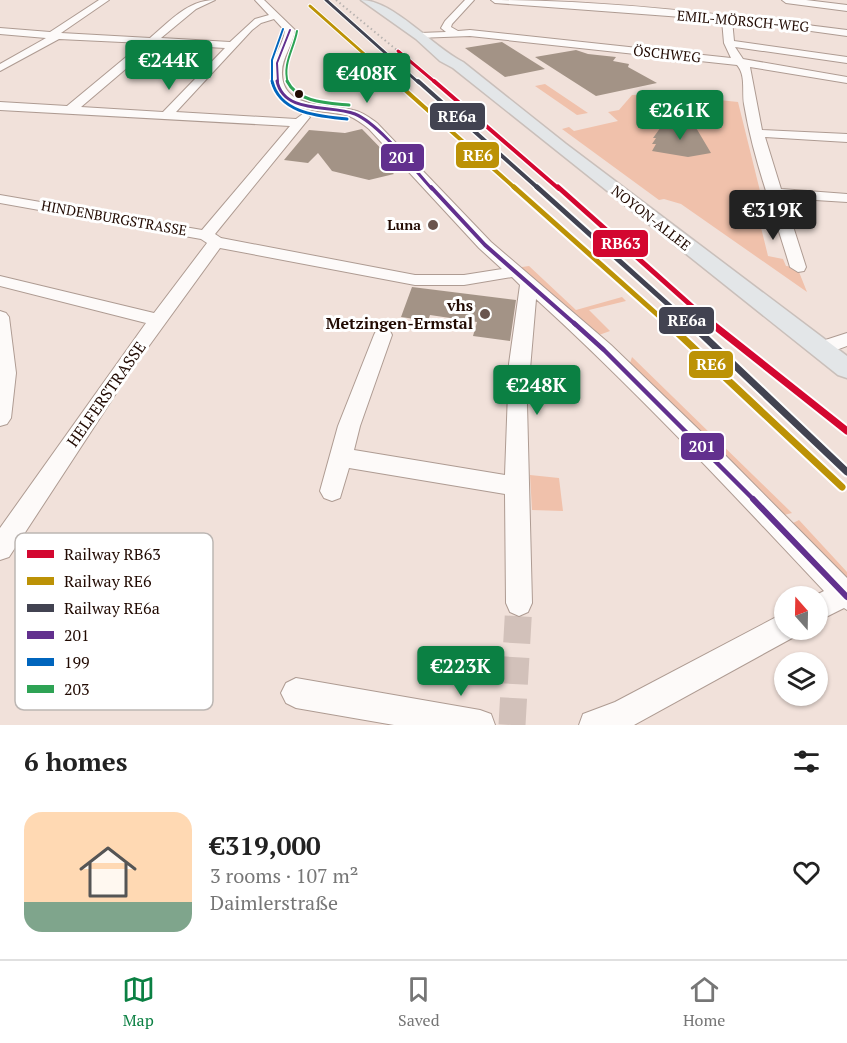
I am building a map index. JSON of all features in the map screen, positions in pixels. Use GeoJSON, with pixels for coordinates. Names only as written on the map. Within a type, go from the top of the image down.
{"type":"FeatureCollection","features":[{"type":"Feature","properties":{"kind":"main road","name":"NOYON-ALLEE"},"geometry":{"type":"LineString","coordinates":[[366,0],[458,65],[560,147],[846,367]]}},
{"type":"Feature","properties":{"kind":"street"},"geometry":{"type":"LineString","coordinates":[[0,68],[17,57],[35,51],[105,0]]}},
{"type":"Feature","properties":{"kind":"street"},"geometry":{"type":"LineString","coordinates":[[70,110],[193,7],[211,0]]}},
{"type":"Feature","properties":{"kind":"street"},"geometry":{"type":"LineString","coordinates":[[258,0],[290,30],[276,76],[279,87],[288,97],[314,109],[348,112],[371,124],[485,245],[604,350],[694,438],[845,595],[828,603]]}},
{"type":"Feature","properties":{"kind":"street"},"geometry":{"type":"LineString","coordinates":[[454,32],[446,28],[448,23],[470,0]]}},
{"type":"Feature","properties":{"kind":"street","name":"EMIL-MÖRSCH-WEG"},"geometry":{"type":"LineString","coordinates":[[495,0],[760,20],[847,33]]}},
{"type":"Feature","properties":{"kind":"street"},"geometry":{"type":"LineString","coordinates":[[786,0],[847,8]]}},
{"type":"Feature","properties":{"kind":"street"},"geometry":{"type":"LineString","coordinates":[[167,115],[252,24],[276,16]]}},
{"type":"Feature","properties":{"kind":"street"},"geometry":{"type":"LineString","coordinates":[[728,19],[729,43],[733,54],[747,70],[750,104],[757,133],[798,267]]}},
{"type":"Feature","properties":{"kind":"street"},"geometry":{"type":"LineString","coordinates":[[1,32],[232,45]]}},
{"type":"Feature","properties":{"kind":"street","name":"ÖSCHWEG"},"geometry":{"type":"LineString","coordinates":[[422,38],[454,32],[486,35],[740,62],[847,80]]}},
{"type":"Feature","properties":{"kind":"street","name":"ÖSCHWEG"},"geometry":{"type":"LineString","coordinates":[[422,38],[486,35]]}},
{"type":"Feature","properties":{"kind":"street"},"geometry":{"type":"LineString","coordinates":[[729,43],[847,60]]}},
{"type":"Feature","properties":{"kind":"street"},"geometry":{"type":"LineString","coordinates":[[0,57],[17,57]]}},
{"type":"Feature","properties":{"kind":"street"},"geometry":{"type":"LineString","coordinates":[[0,106],[297,123]]}},
{"type":"Feature","properties":{"kind":"street","name":"HINDENBURGSTRASSE"},"geometry":{"type":"LineString","coordinates":[[0,199],[217,241],[297,123],[314,109]]}},
{"type":"Feature","properties":{"kind":"street"},"geometry":{"type":"LineString","coordinates":[[757,133],[847,138]]}},
{"type":"Feature","properties":{"kind":"street"},"geometry":{"type":"LineString","coordinates":[[774,193],[847,198]]}},
{"type":"Feature","properties":{"kind":"street"},"geometry":{"type":"LineString","coordinates":[[217,241],[338,267],[415,280],[445,283],[491,277],[521,278]]}},
{"type":"Feature","properties":{"kind":"street","name":"HELFERSTRASSE"},"geometry":{"type":"LineString","coordinates":[[0,549],[123,367],[217,241]]}},
{"type":"Feature","properties":{"kind":"street"},"geometry":{"type":"LineString","coordinates":[[519,603],[518,384],[521,278]]}},
{"type":"Feature","properties":{"kind":"street"},"geometry":{"type":"LineString","coordinates":[[0,281],[159,320]]}},
{"type":"Feature","properties":{"kind":"street"},"geometry":{"type":"LineString","coordinates":[[0,317],[6,373],[0,418]]}},
{"type":"Feature","properties":{"kind":"street"},"geometry":{"type":"LineString","coordinates":[[332,491],[350,426],[383,335]]}},
{"type":"Feature","properties":{"kind":"street"},"geometry":{"type":"LineString","coordinates":[[820,349],[847,339]]}},
{"type":"Feature","properties":{"kind":"street"},"geometry":{"type":"LineString","coordinates":[[341,457],[519,487]]}},
{"type":"Feature","properties":{"kind":"street"},"geometry":{"type":"LineString","coordinates":[[594,725],[622,715],[774,632]]}},
{"type":"Feature","properties":{"kind":"street"},"geometry":{"type":"LineString","coordinates":[[296,693],[480,725]]}},
{"type":"Feature","properties":{"kind":"shaded area"},"geometry":{"type":"Polygon","coordinates":[[[545,84],[588,113],[577,115],[535,86],[545,84]]]}},
{"type":"Feature","properties":{"kind":"shaded area"},"geometry":{"type":"Polygon","coordinates":[[[662,94],[738,102],[761,195],[753,195],[768,256],[783,259],[786,266],[797,267],[807,292],[681,204],[664,199],[659,200],[562,129],[569,127],[574,131],[618,121],[608,112],[619,110],[632,95],[662,94]]]}},
{"type":"Feature","properties":{"kind":"shaded area"},"geometry":{"type":"Polygon","coordinates":[[[529,266],[576,310],[622,297],[626,301],[589,310],[610,331],[599,335],[515,268],[529,266]]]}},
{"type":"Feature","properties":{"kind":"shaded area"},"geometry":{"type":"Polygon","coordinates":[[[632,357],[792,513],[784,515],[630,363],[632,357]]]}},
{"type":"Feature","properties":{"kind":"shaded area"},"geometry":{"type":"Polygon","coordinates":[[[530,475],[559,478],[563,511],[532,510],[530,475]]]}},
{"type":"Feature","properties":{"kind":"shaded area"},"geometry":{"type":"Polygon","coordinates":[[[799,520],[847,572],[847,585],[789,525],[799,520]]]}},
{"type":"Feature","properties":{"kind":"building"},"geometry":{"type":"Polygon","coordinates":[[[502,42],[545,69],[505,77],[465,48],[502,42]]]}},
{"type":"Feature","properties":{"kind":"building"},"geometry":{"type":"Polygon","coordinates":[[[576,50],[588,54],[616,57],[613,61],[629,64],[628,67],[657,83],[596,96],[535,57],[576,50]]]}},
{"type":"Feature","properties":{"kind":"building"},"geometry":{"type":"Polygon","coordinates":[[[663,124],[695,126],[711,153],[688,157],[652,151],[656,144],[652,144],[656,138],[653,138],[663,124]]]}},
{"type":"Feature","properties":{"kind":"building"},"geometry":{"type":"Polygon","coordinates":[[[362,129],[399,167],[390,170],[394,174],[369,180],[332,171],[318,153],[308,163],[284,160],[309,130],[345,133],[362,129]]]}},
{"type":"Feature","properties":{"kind":"building","name":"vhs Metzingen-Ermstal"},"geometry":{"type":"Polygon","coordinates":[[[412,287],[516,300],[510,341],[473,336],[477,322],[430,315],[428,321],[401,317],[412,287]]]}},
{"type":"Feature","properties":{"kind":"tunnel"},"geometry":{"type":"LineString","coordinates":[[512,725],[519,603]]}},
{"type":"Feature","properties":{"kind":"railway"},"geometry":{"type":"LineString","coordinates":[[336,0],[398,51]]}},
{"type":"Feature","properties":{"kind":"rail line","name":"RE6a"},"geometry":{"type":"LineString","coordinates":[[326,0],[681,315],[847,472]]}},
{"type":"Feature","properties":{"kind":"rail line","name":"RE6"},"geometry":{"type":"LineString","coordinates":[[310,6],[671,327],[842,487]]}},
{"type":"Feature","properties":{"kind":"rail line","name":"RB63"},"geometry":{"type":"LineString","coordinates":[[398,51],[518,152],[729,339],[847,431]]}},
{"type":"Feature","properties":{"kind":"transit line","name":"199"},"geometry":{"type":"LineString","coordinates":[[283,29],[274,52],[271,77],[274,90],[281,100],[292,108],[304,112],[347,119]]}},
{"type":"Feature","properties":{"kind":"transit line","name":"201"},"geometry":{"type":"LineString","coordinates":[[290,30],[276,69],[278,87],[284,95],[293,101],[315,108],[352,113],[373,126],[485,245],[604,350],[714,458],[847,597]]}},
{"type":"Feature","properties":{"kind":"transit line","name":"203"},"geometry":{"type":"LineString","coordinates":[[297,31],[287,62],[285,75],[288,84],[304,97],[349,105]]}},
{"type":"Feature","properties":{"kind":"place","name":"Luna"},"geometry":{"type":"Point","coordinates":[433,225]}},
{"type":"Feature","properties":{"kind":"place","name":"vhs Metzingen-Ermstal"},"geometry":{"type":"Point","coordinates":[485,314]}}]}
